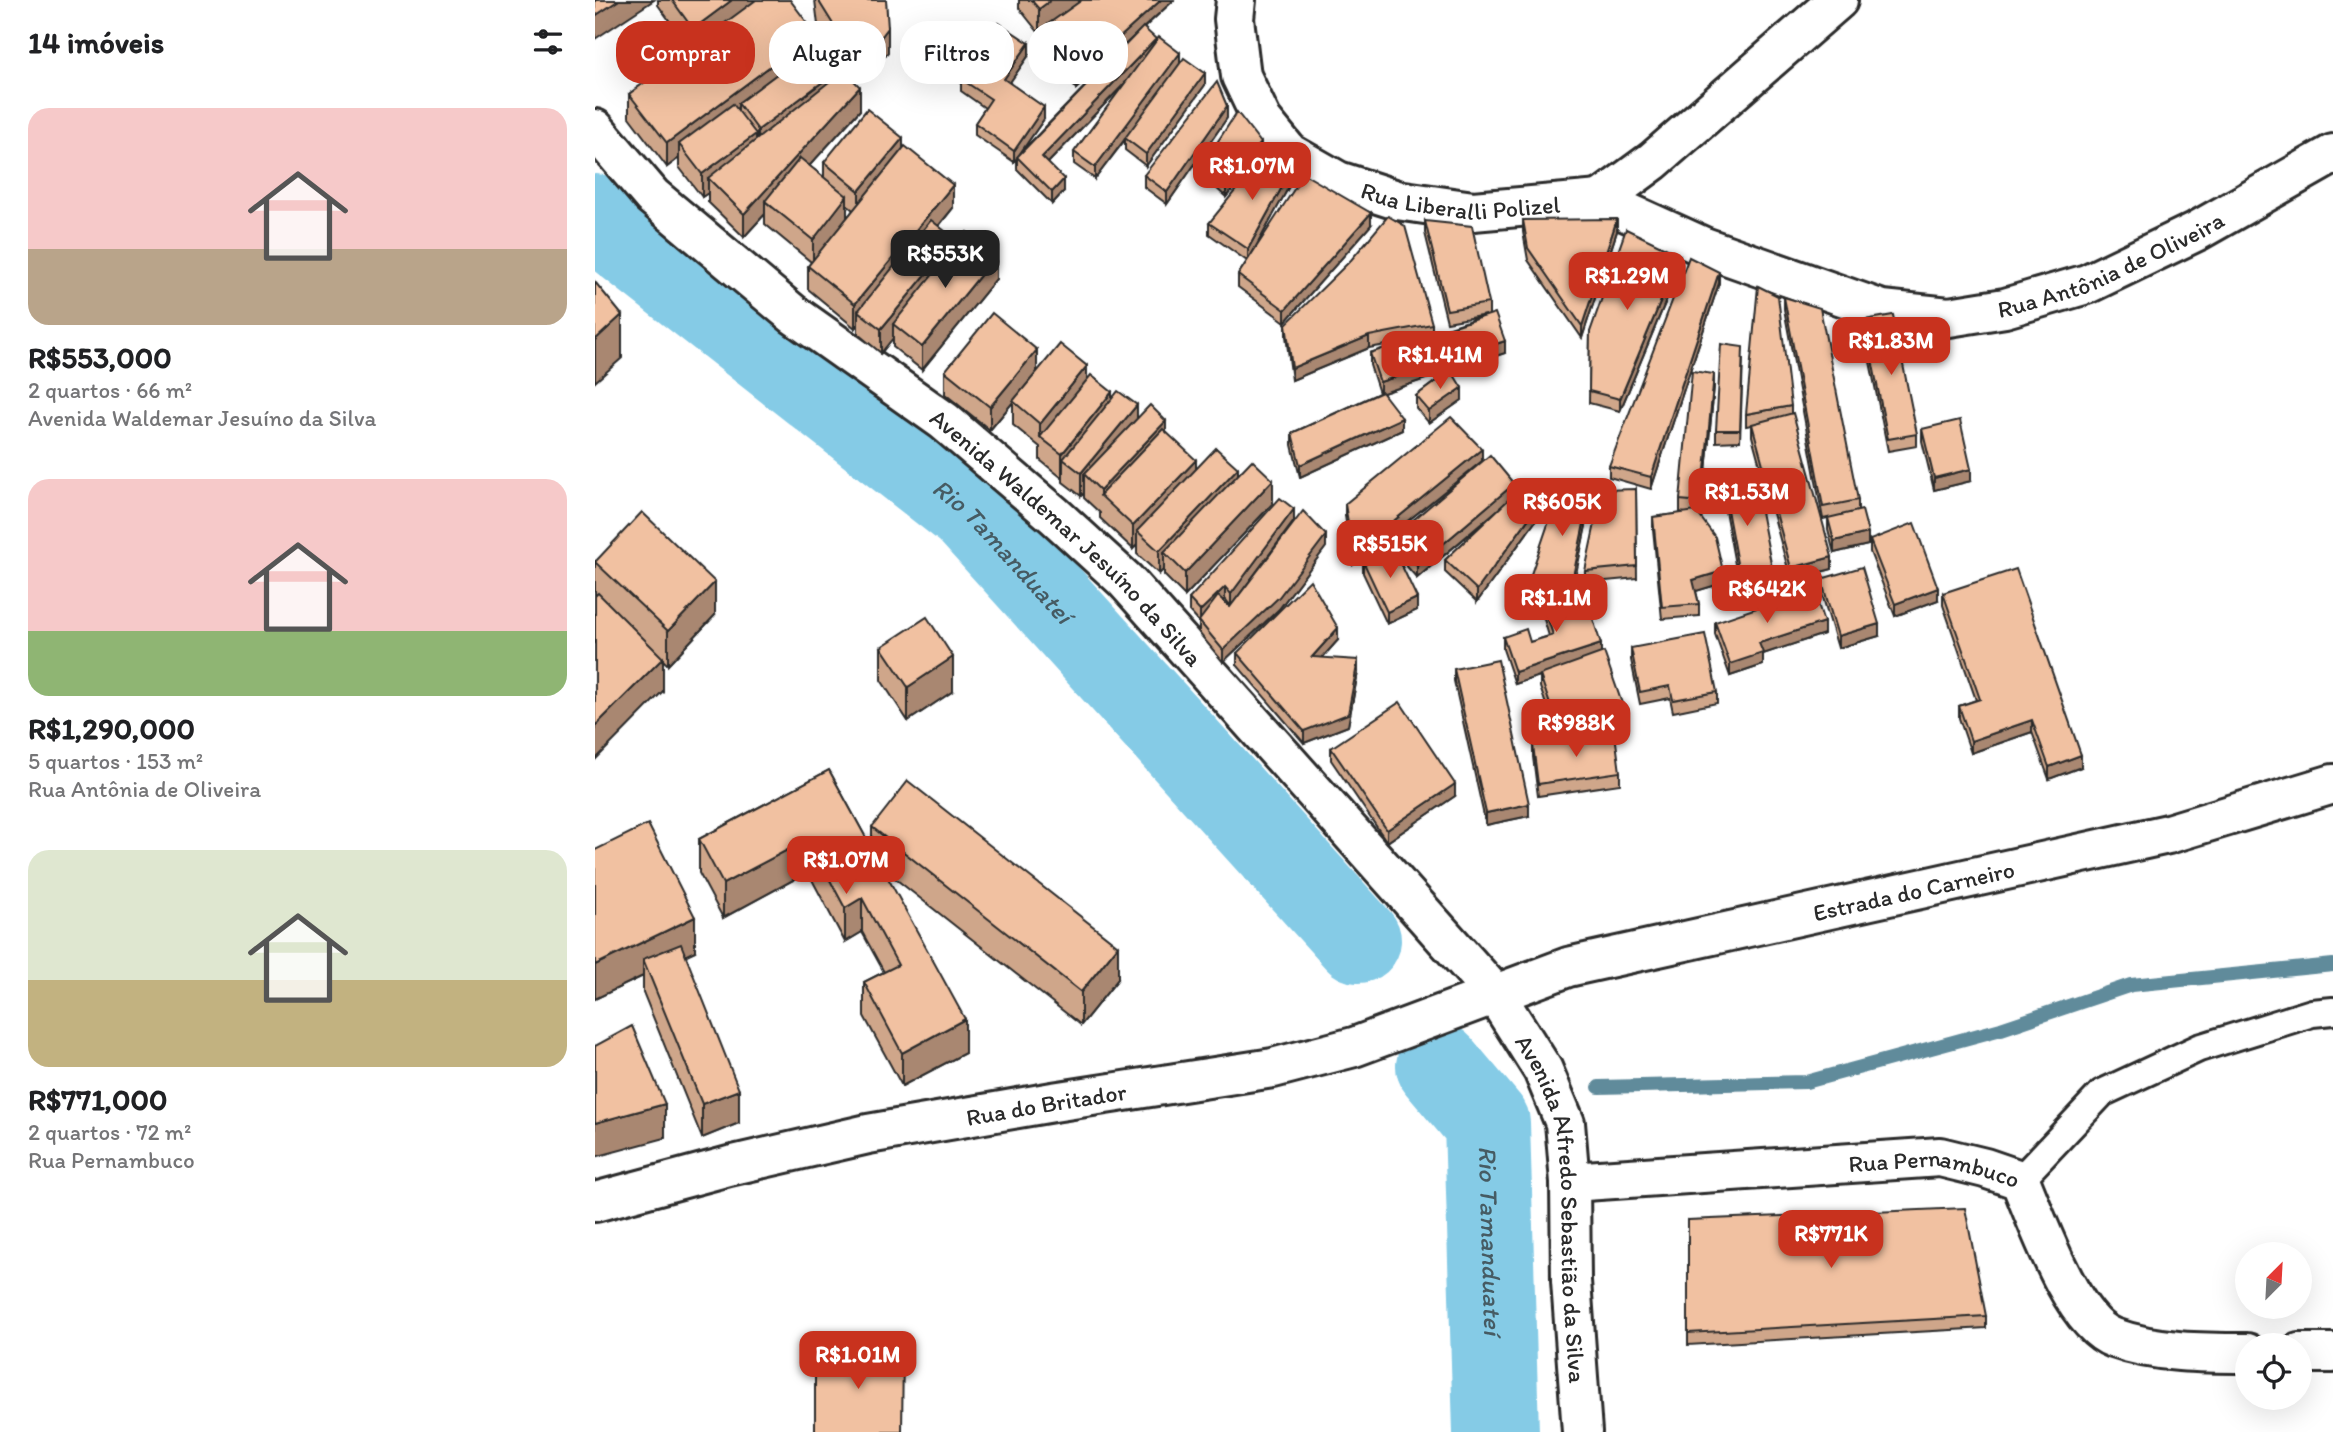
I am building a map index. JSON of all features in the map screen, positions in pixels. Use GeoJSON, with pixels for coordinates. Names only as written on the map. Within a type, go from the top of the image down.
{"type":"FeatureCollection","features":[{"type":"Feature","properties":{"kind":"street","name":"Rua Liberalli Polizel"},"geometry":{"type":"LineString","coordinates":[[1236,0],[1234,19],[1241,76],[1262,120],[1289,153],[1338,181],[1397,200],[1473,211],[1600,200]]}},
{"type":"Feature","properties":{"kind":"street"},"geometry":{"type":"LineString","coordinates":[[1600,200],[1653,161],[1838,0]]}},
{"type":"Feature","properties":{"kind":"street","name":"Avenida Waldemar Jesuíno da Silva"},"geometry":{"type":"LineString","coordinates":[[595,129],[652,196],[793,314],[944,421],[1054,514],[1125,580],[1495,994]]}},
{"type":"Feature","properties":{"kind":"street","name":"Rua Antônia de Oliveira"},"geometry":{"type":"LineString","coordinates":[[1600,200],[1704,247],[1882,310],[1949,317],[2005,308],[2087,284],[2197,230],[2333,155]]}},
{"type":"Feature","properties":{"kind":"street","name":"Estrada do Carneiro"},"geometry":{"type":"LineString","coordinates":[[1495,994],[1569,967],[2168,834],[2333,784]]}},
{"type":"Feature","properties":{"kind":"street","name":"Avenida Alfredo Sebastião da Silva"},"geometry":{"type":"LineString","coordinates":[[1495,994],[1543,1070],[1565,1123],[1570,1182],[1571,1281],[1581,1432]]}},
{"type":"Feature","properties":{"kind":"street","name":"Rua do Britador"},"geometry":{"type":"LineString","coordinates":[[595,1202],[729,1166],[868,1134],[1273,1068],[1354,1047],[1495,994]]}},
{"type":"Feature","properties":{"kind":"street","name":"Rua Pernambuco"},"geometry":{"type":"LineString","coordinates":[[1570,1182],[1940,1157],[1985,1168],[2019,1180],[2061,1275],[2085,1315],[2112,1337],[2163,1349],[2235,1352]]}},
{"type":"Feature","properties":{"kind":"street"},"geometry":{"type":"LineString","coordinates":[[2312,1353],[2333,1353]]}},
{"type":"Feature","properties":{"kind":"lane"},"geometry":{"type":"LineString","coordinates":[[2019,1180],[2102,1093],[2199,1048],[2312,1013],[2333,1011]]}},
{"type":"Feature","properties":{"kind":"building"},"geometry":{"type":"Polygon","coordinates":[[[595,0],[619,0],[595,16],[595,0]]]}},
{"type":"Feature","properties":{"kind":"building"},"geometry":{"type":"Polygon","coordinates":[[[672,0],[732,0],[704,21],[687,21],[672,0]]]}},
{"type":"Feature","properties":{"kind":"building"},"geometry":{"type":"Polygon","coordinates":[[[756,0],[790,0],[806,21],[769,21],[769,67],[755,78],[755,21],[728,21],[756,0]]]}},
{"type":"Feature","properties":{"kind":"building"},"geometry":{"type":"Polygon","coordinates":[[[818,0],[886,0],[888,28],[886,31],[886,21],[831,21],[818,0]]]}},
{"type":"Feature","properties":{"kind":"building"},"geometry":{"type":"Polygon","coordinates":[[[1031,0],[1051,0],[1039,9],[1031,0]]]}},
{"type":"Feature","properties":{"kind":"building"},"geometry":{"type":"Polygon","coordinates":[[[1082,0],[1161,0],[1128,30],[1128,21],[1052,21],[1082,0]]]}},
{"type":"Feature","properties":{"kind":"building"},"geometry":{"type":"Polygon","coordinates":[[[1143,27],[1156,39],[1128,68],[1128,42],[1143,27]]]}},
{"type":"Feature","properties":{"kind":"building"},"geometry":{"type":"Polygon","coordinates":[[[1014,33],[1028,44],[1014,65],[1014,33]]]}},
{"type":"Feature","properties":{"kind":"building"},"geometry":{"type":"Polygon","coordinates":[[[1159,37],[1180,53],[1095,167],[1074,152],[1124,84],[1128,84],[1128,79],[1159,37]]]}},
{"type":"Feature","properties":{"kind":"building"},"geometry":{"type":"Polygon","coordinates":[[[1184,58],[1205,73],[1146,154],[1125,138],[1184,58]]]}},
{"type":"Feature","properties":{"kind":"building"},"geometry":{"type":"Polygon","coordinates":[[[769,80],[769,84],[820,84],[758,130],[738,103],[769,80]]]}},
{"type":"Feature","properties":{"kind":"building"},"geometry":{"type":"Polygon","coordinates":[[[1217,82],[1227,106],[1167,192],[1144,175],[1217,82]]]}},
{"type":"Feature","properties":{"kind":"building"},"geometry":{"type":"Polygon","coordinates":[[[643,84],[746,84],[667,143],[629,94],[643,84]]]}},
{"type":"Feature","properties":{"kind":"building"},"geometry":{"type":"Polygon","coordinates":[[[826,84],[857,84],[860,87],[744,214],[708,178],[826,84]]]}},
{"type":"Feature","properties":{"kind":"building"},"geometry":{"type":"Polygon","coordinates":[[[968,84],[1011,84],[1044,107],[1014,151],[975,123],[991,99],[968,84]]]}},
{"type":"Feature","properties":{"kind":"building"},"geometry":{"type":"Polygon","coordinates":[[[1088,84],[1113,84],[1042,157],[1064,179],[1052,192],[1017,157],[1088,84]]]}},
{"type":"Feature","properties":{"kind":"building"},"geometry":{"type":"Polygon","coordinates":[[[733,104],[756,134],[702,174],[679,144],[733,104]]]}},
{"type":"Feature","properties":{"kind":"building"},"geometry":{"type":"Polygon","coordinates":[[[867,109],[903,138],[859,191],[824,162],[867,109]]]}},
{"type":"Feature","properties":{"kind":"building"},"geometry":{"type":"Polygon","coordinates":[[[1237,112],[1261,143],[1226,185],[1203,164],[1237,112]]]}},
{"type":"Feature","properties":{"kind":"building"},"geometry":{"type":"Polygon","coordinates":[[[905,146],[953,185],[855,304],[808,266],[905,146]]]}},
{"type":"Feature","properties":{"kind":"building"},"geometry":{"type":"Polygon","coordinates":[[[1264,155],[1292,169],[1248,249],[1209,223],[1264,155]]]}},
{"type":"Feature","properties":{"kind":"building"},"geometry":{"type":"Polygon","coordinates":[[[800,158],[847,196],[813,240],[765,201],[800,158]]]}},
{"type":"Feature","properties":{"kind":"building"},"geometry":{"type":"Polygon","coordinates":[[[1304,174],[1371,213],[1285,310],[1238,275],[1304,174]]]}},
{"type":"Feature","properties":{"kind":"building"},"geometry":{"type":"Polygon","coordinates":[[[1388,216],[1405,226],[1432,324],[1369,336],[1292,368],[1286,324],[1351,260],[1388,216]]]}},
{"type":"Feature","properties":{"kind":"building"},"geometry":{"type":"Polygon","coordinates":[[[1617,219],[1582,326],[1528,248],[1523,220],[1617,219]]]}},
{"type":"Feature","properties":{"kind":"building"},"geometry":{"type":"Polygon","coordinates":[[[931,220],[955,239],[881,329],[858,311],[931,220]]]}},
{"type":"Feature","properties":{"kind":"building"},"geometry":{"type":"Polygon","coordinates":[[[1425,221],[1472,226],[1489,303],[1447,310],[1425,221]]]}},
{"type":"Feature","properties":{"kind":"building"},"geometry":{"type":"Polygon","coordinates":[[[1626,229],[1680,255],[1620,399],[1589,391],[1590,332],[1626,229]]]}},
{"type":"Feature","properties":{"kind":"building"},"geometry":{"type":"Polygon","coordinates":[[[967,232],[996,256],[922,347],[893,324],[967,232]]]}},
{"type":"Feature","properties":{"kind":"building"},"geometry":{"type":"Polygon","coordinates":[[[1689,257],[1719,272],[1651,477],[1609,466],[1689,257]]]}},
{"type":"Feature","properties":{"kind":"building"},"geometry":{"type":"Polygon","coordinates":[[[595,282],[622,315],[595,340],[595,282]]]}},
{"type":"Feature","properties":{"kind":"building"},"geometry":{"type":"Polygon","coordinates":[[[1758,286],[1778,296],[1791,406],[1746,414],[1758,286]]]}},
{"type":"Feature","properties":{"kind":"building"},"geometry":{"type":"Polygon","coordinates":[[[1784,297],[1820,308],[1858,500],[1823,507],[1784,297]]]}},
{"type":"Feature","properties":{"kind":"building"},"geometry":{"type":"Polygon","coordinates":[[[992,313],[1037,350],[990,407],[945,371],[992,313]]]}},
{"type":"Feature","properties":{"kind":"building"},"geometry":{"type":"Polygon","coordinates":[[[1495,313],[1505,341],[1380,382],[1370,353],[1495,313]]]}},
{"type":"Feature","properties":{"kind":"building"},"geometry":{"type":"Polygon","coordinates":[[[1893,315],[1917,434],[1888,439],[1864,320],[1893,315]]]}},
{"type":"Feature","properties":{"kind":"building"},"geometry":{"type":"Polygon","coordinates":[[[1060,344],[1087,366],[1040,424],[1013,401],[1060,344]]]}},
{"type":"Feature","properties":{"kind":"building"},"geometry":{"type":"Polygon","coordinates":[[[1721,344],[1743,347],[1740,430],[1716,430],[1721,344]]]}},
{"type":"Feature","properties":{"kind":"building"},"geometry":{"type":"Polygon","coordinates":[[[1451,370],[1462,388],[1429,411],[1416,396],[1451,370]]]}},
{"type":"Feature","properties":{"kind":"building"},"geometry":{"type":"Polygon","coordinates":[[[1692,371],[1714,374],[1702,502],[1680,500],[1692,371]]]}},
{"type":"Feature","properties":{"kind":"building"},"geometry":{"type":"Polygon","coordinates":[[[1091,375],[1112,392],[1062,454],[1040,437],[1091,375]]]}},
{"type":"Feature","properties":{"kind":"building"},"geometry":{"type":"Polygon","coordinates":[[[1118,391],[1137,405],[1081,473],[1063,459],[1118,391]]]}},
{"type":"Feature","properties":{"kind":"building"},"geometry":{"type":"Polygon","coordinates":[[[1382,392],[1402,418],[1300,465],[1292,433],[1382,392]]]}},
{"type":"Feature","properties":{"kind":"building"},"geometry":{"type":"Polygon","coordinates":[[[1150,405],[1166,421],[1100,490],[1084,474],[1150,405]]]}},
{"type":"Feature","properties":{"kind":"building"},"geometry":{"type":"Polygon","coordinates":[[[1793,413],[1832,557],[1791,568],[1752,424],[1793,413]]]}},
{"type":"Feature","properties":{"kind":"building"},"geometry":{"type":"Polygon","coordinates":[[[1451,417],[1482,449],[1353,554],[1345,504],[1451,417]]]}},
{"type":"Feature","properties":{"kind":"building"},"geometry":{"type":"Polygon","coordinates":[[[1960,420],[1971,469],[1934,478],[1922,429],[1960,420]]]}},
{"type":"Feature","properties":{"kind":"building"},"geometry":{"type":"Polygon","coordinates":[[[1163,429],[1196,460],[1133,526],[1100,495],[1163,429]]]}},
{"type":"Feature","properties":{"kind":"building"},"geometry":{"type":"Polygon","coordinates":[[[1216,448],[1238,468],[1159,551],[1137,531],[1216,448]]]}},
{"type":"Feature","properties":{"kind":"building"},"geometry":{"type":"Polygon","coordinates":[[[1490,455],[1514,484],[1417,566],[1392,538],[1490,455]]]}},
{"type":"Feature","properties":{"kind":"building"},"geometry":{"type":"Polygon","coordinates":[[[1252,460],[1273,480],[1185,573],[1164,552],[1252,460]]]}},
{"type":"Feature","properties":{"kind":"building"},"geometry":{"type":"Polygon","coordinates":[[[1752,465],[1775,584],[1742,590],[1720,472],[1752,465]]]}},
{"type":"Feature","properties":{"kind":"building"},"geometry":{"type":"Polygon","coordinates":[[[1563,480],[1591,490],[1571,586],[1527,586],[1563,480]]]}},
{"type":"Feature","properties":{"kind":"building"},"geometry":{"type":"Polygon","coordinates":[[[1528,481],[1545,496],[1477,590],[1445,560],[1528,481]]]}},
{"type":"Feature","properties":{"kind":"building"},"geometry":{"type":"Polygon","coordinates":[[[1636,489],[1637,566],[1585,571],[1602,490],[1636,489]]]}},
{"type":"Feature","properties":{"kind":"building"},"geometry":{"type":"Polygon","coordinates":[[[1280,498],[1294,509],[1231,594],[1225,587],[1200,611],[1189,599],[1280,498]]]}},
{"type":"Feature","properties":{"kind":"building"},"geometry":{"type":"Polygon","coordinates":[[[1862,510],[1868,533],[1834,541],[1828,518],[1862,510]]]}},
{"type":"Feature","properties":{"kind":"building"},"geometry":{"type":"Polygon","coordinates":[[[1303,511],[1326,535],[1279,597],[1223,650],[1199,621],[1218,596],[1230,607],[1303,511]]]}},
{"type":"Feature","properties":{"kind":"building"},"geometry":{"type":"Polygon","coordinates":[[[1696,511],[1715,537],[1723,571],[1693,580],[1699,604],[1662,607],[1653,517],[1696,511]]]}},
{"type":"Feature","properties":{"kind":"building"},"geometry":{"type":"Polygon","coordinates":[[[642,512],[715,582],[668,631],[595,562],[642,512]]]}},
{"type":"Feature","properties":{"kind":"building"},"geometry":{"type":"Polygon","coordinates":[[[1914,523],[1938,588],[1895,604],[1870,540],[1914,523]]]}},
{"type":"Feature","properties":{"kind":"building"},"geometry":{"type":"Polygon","coordinates":[[[1393,547],[1417,598],[1387,612],[1363,561],[1393,547]]]}},
{"type":"Feature","properties":{"kind":"building"},"geometry":{"type":"Polygon","coordinates":[[[1862,567],[1879,624],[1838,636],[1821,579],[1862,567]]]}},
{"type":"Feature","properties":{"kind":"building"},"geometry":{"type":"Polygon","coordinates":[[[2016,569],[2081,755],[2049,767],[2032,720],[1971,741],[1959,706],[1980,699],[1943,593],[2016,569]]]}},
{"type":"Feature","properties":{"kind":"building"},"geometry":{"type":"Polygon","coordinates":[[[1310,580],[1338,628],[1312,657],[1358,660],[1348,714],[1304,731],[1237,653],[1310,580]]]}},
{"type":"Feature","properties":{"kind":"building"},"geometry":{"type":"Polygon","coordinates":[[[1813,589],[1824,622],[1759,643],[1763,653],[1730,664],[1715,622],[1813,589]]]}},
{"type":"Feature","properties":{"kind":"building"},"geometry":{"type":"Polygon","coordinates":[[[1584,591],[1601,644],[1515,672],[1503,637],[1526,629],[1530,642],[1553,635],[1543,604],[1584,591]]]}},
{"type":"Feature","properties":{"kind":"building"},"geometry":{"type":"Polygon","coordinates":[[[598,593],[663,658],[595,726],[595,596],[598,593]]]}},
{"type":"Feature","properties":{"kind":"building"},"geometry":{"type":"Polygon","coordinates":[[[927,617],[953,657],[908,687],[881,647],[927,617]]]}},
{"type":"Feature","properties":{"kind":"building"},"geometry":{"type":"Polygon","coordinates":[[[1705,634],[1717,692],[1673,700],[1670,686],[1640,692],[1631,648],[1705,634]]]}},
{"type":"Feature","properties":{"kind":"building"},"geometry":{"type":"Polygon","coordinates":[[[1604,652],[1626,715],[1579,731],[1574,716],[1556,722],[1540,675],[1604,652]]]}},
{"type":"Feature","properties":{"kind":"building"},"geometry":{"type":"Polygon","coordinates":[[[1498,660],[1529,804],[1486,813],[1454,669],[1498,660]]]}},
{"type":"Feature","properties":{"kind":"building"},"geometry":{"type":"Polygon","coordinates":[[[1400,702],[1455,784],[1387,830],[1331,748],[1400,702]]]}},
{"type":"Feature","properties":{"kind":"building"},"geometry":{"type":"Polygon","coordinates":[[[1615,734],[1620,772],[1538,784],[1533,745],[1615,734]]]}},
{"type":"Feature","properties":{"kind":"building"},"geometry":{"type":"Polygon","coordinates":[[[829,770],[965,1019],[902,1053],[864,982],[898,965],[862,898],[845,908],[808,839],[723,884],[699,839],[829,770]]]}},
{"type":"Feature","properties":{"kind":"building"},"geometry":{"type":"Polygon","coordinates":[[[908,781],[1118,946],[1081,992],[872,827],[908,781]]]}},
{"type":"Feature","properties":{"kind":"building"},"geometry":{"type":"Polygon","coordinates":[[[648,824],[695,917],[595,965],[595,850],[648,824]]]}},
{"type":"Feature","properties":{"kind":"building"},"geometry":{"type":"Polygon","coordinates":[[[681,944],[739,1090],[702,1104],[643,959],[681,944]]]}},
{"type":"Feature","properties":{"kind":"building"},"geometry":{"type":"Polygon","coordinates":[[[632,1026],[665,1104],[595,1123],[595,1046],[632,1026]]]}},
{"type":"Feature","properties":{"kind":"building"},"geometry":{"type":"Polygon","coordinates":[[[1965,1208],[1986,1316],[1688,1333],[1688,1220],[1965,1208]]]}},
{"type":"Feature","properties":{"kind":"building"},"geometry":{"type":"Polygon","coordinates":[[[815,1348],[903,1352],[902,1432],[815,1432],[815,1348]]]}},
{"type":"Feature","properties":{"kind":"waterway","name":"Rio Tamanduateí"},"geometry":{"type":"LineString","coordinates":[[595,217],[969,510],[1358,940]]}},
{"type":"Feature","properties":{"kind":"waterway"},"geometry":{"type":"LineString","coordinates":[[1599,1087],[1806,1082],[2001,1029],[2131,985],[2333,965]]}},
{"type":"Feature","properties":{"kind":"waterway","name":"Rio Tamanduateí"},"geometry":{"type":"LineString","coordinates":[[1439,1066],[1487,1123],[1496,1432]]}}]}
